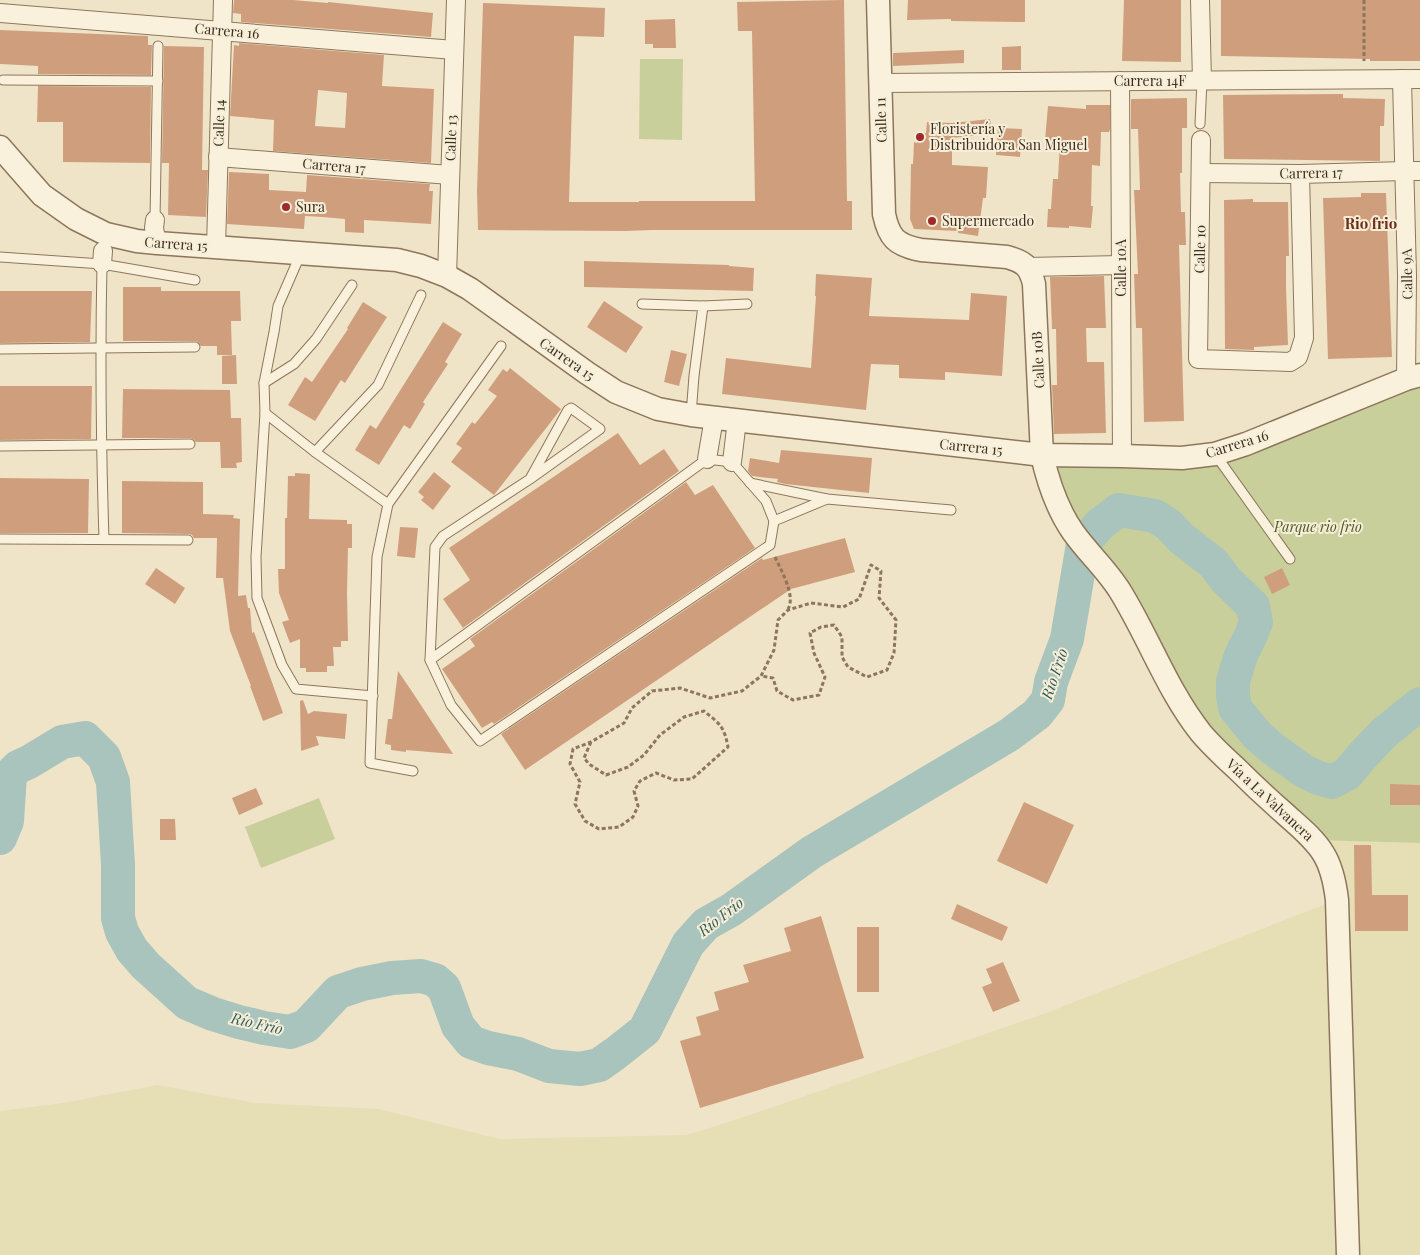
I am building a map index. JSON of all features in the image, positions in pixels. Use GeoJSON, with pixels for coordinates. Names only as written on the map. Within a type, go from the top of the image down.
{"type":"FeatureCollection","features":[{"type":"Feature","properties":{"kind":"street","name":"Calle 14"},"geometry":{"type":"LineString","coordinates":[[216,247],[223,0]]}},
{"type":"Feature","properties":{"kind":"street","name":"Calle 13"},"geometry":{"type":"LineString","coordinates":[[447,276],[456,0]]}},
{"type":"Feature","properties":{"kind":"street","name":"Calle 11"},"geometry":{"type":"LineString","coordinates":[[878,0],[884,214],[887,228],[892,238],[909,248],[1007,257],[1019,261],[1027,267]]}},
{"type":"Feature","properties":{"kind":"street"},"geometry":{"type":"LineString","coordinates":[[1200,0],[1202,80]]}},
{"type":"Feature","properties":{"kind":"street","name":"Carrera 16"},"geometry":{"type":"LineString","coordinates":[[0,13],[454,50]]}},
{"type":"Feature","properties":{"kind":"street","name":"Calle 9A"},"geometry":{"type":"LineString","coordinates":[[1402,79],[1413,171],[1413,377]]}},
{"type":"Feature","properties":{"kind":"street","name":"Carrera 14F"},"geometry":{"type":"LineString","coordinates":[[880,83],[1420,79]]}},
{"type":"Feature","properties":{"kind":"street","name":"Calle 10A"},"geometry":{"type":"LineString","coordinates":[[1120,81],[1122,456]]}},
{"type":"Feature","properties":{"kind":"street","name":"Calle 10"},"geometry":{"type":"LineString","coordinates":[[1201,132],[1198,359],[1290,362],[1298,357],[1304,338],[1300,174]]}},
{"type":"Feature","properties":{"kind":"street","name":"Carrera 15"},"geometry":{"type":"LineString","coordinates":[[0,147],[42,195],[76,219],[104,250],[137,241],[397,260],[421,266],[447,276],[470,289],[616,392],[658,409],[714,418],[1042,455]]}},
{"type":"Feature","properties":{"kind":"street","name":"Carrera 17"},"geometry":{"type":"LineString","coordinates":[[218,157],[450,176]]}},
{"type":"Feature","properties":{"kind":"street","name":"Carrera 17"},"geometry":{"type":"LineString","coordinates":[[1201,173],[1300,174],[1413,171]]}},
{"type":"Feature","properties":{"kind":"street"},"geometry":{"type":"LineString","coordinates":[[155,220],[154,228],[157,243]]}},
{"type":"Feature","properties":{"kind":"street"},"geometry":{"type":"LineString","coordinates":[[1027,267],[1121,265]]}},
{"type":"Feature","properties":{"kind":"street","name":"Calle 10B"},"geometry":{"type":"LineString","coordinates":[[1027,267],[1034,284],[1042,455]]}},
{"type":"Feature","properties":{"kind":"street","name":"Carrera 16"},"geometry":{"type":"LineString","coordinates":[[1042,455],[1182,458],[1215,454],[1246,444],[1413,377]]}},
{"type":"Feature","properties":{"kind":"street"},"geometry":{"type":"LineString","coordinates":[[707,459],[714,418]]}},
{"type":"Feature","properties":{"kind":"street"},"geometry":{"type":"LineString","coordinates":[[732,462],[738,420]]}},
{"type":"Feature","properties":{"kind":"street","name":"Vía a La Valvanera"},"geometry":{"type":"LineString","coordinates":[[1042,455],[1053,494],[1062,514],[1073,532],[1101,565],[1121,593],[1174,692],[1194,724],[1218,751],[1252,784],[1314,840],[1324,854],[1332,871],[1336,886],[1348,1255]]}},
{"type":"Feature","properties":{"kind":"lane"},"geometry":{"type":"LineString","coordinates":[[155,220],[158,46]]}},
{"type":"Feature","properties":{"kind":"lane"},"geometry":{"type":"LineString","coordinates":[[3,80],[158,81]]}},
{"type":"Feature","properties":{"kind":"lane"},"geometry":{"type":"LineString","coordinates":[[1201,132],[1202,80]]}},
{"type":"Feature","properties":{"kind":"lane"},"geometry":{"type":"LineString","coordinates":[[104,250],[100,348],[104,539]]}},
{"type":"Feature","properties":{"kind":"lane"},"geometry":{"type":"LineString","coordinates":[[0,257],[104,250],[194,280]]}},
{"type":"Feature","properties":{"kind":"lane"},"geometry":{"type":"LineString","coordinates":[[301,253],[278,306],[264,383],[265,414],[256,557],[257,598],[282,665],[296,688],[372,696]]}},
{"type":"Feature","properties":{"kind":"lane"},"geometry":{"type":"LineString","coordinates":[[264,383],[294,364],[316,339],[352,285]]}},
{"type":"Feature","properties":{"kind":"lane"},"geometry":{"type":"LineString","coordinates":[[316,452],[378,385],[421,295]]}},
{"type":"Feature","properties":{"kind":"lane"},"geometry":{"type":"LineString","coordinates":[[642,304],[703,306],[747,304]]}},
{"type":"Feature","properties":{"kind":"lane"},"geometry":{"type":"LineString","coordinates":[[691,415],[703,306]]}},
{"type":"Feature","properties":{"kind":"lane"},"geometry":{"type":"LineString","coordinates":[[413,771],[370,763],[377,557],[388,504],[500,346]]}},
{"type":"Feature","properties":{"kind":"lane"},"geometry":{"type":"LineString","coordinates":[[0,349],[195,347]]}},
{"type":"Feature","properties":{"kind":"lane"},"geometry":{"type":"LineString","coordinates":[[430,660],[707,459],[732,462],[766,500],[774,520],[770,544],[480,742],[451,705],[430,660],[436,546],[443,536],[530,479],[600,429],[571,408],[568,410],[530,479]]}},
{"type":"Feature","properties":{"kind":"lane"},"geometry":{"type":"LineString","coordinates":[[265,414],[388,504]]}},
{"type":"Feature","properties":{"kind":"lane"},"geometry":{"type":"LineString","coordinates":[[0,446],[190,444]]}},
{"type":"Feature","properties":{"kind":"lane"},"geometry":{"type":"LineString","coordinates":[[1215,454],[1290,559]]}},
{"type":"Feature","properties":{"kind":"lane"},"geometry":{"type":"LineString","coordinates":[[750,483],[826,499],[951,510]]}},
{"type":"Feature","properties":{"kind":"lane"},"geometry":{"type":"LineString","coordinates":[[774,520],[826,499]]}},
{"type":"Feature","properties":{"kind":"lane"},"geometry":{"type":"LineString","coordinates":[[0,539],[188,540]]}},
{"type":"Feature","properties":{"kind":"path"},"geometry":{"type":"LineString","coordinates":[[1364,0],[1364,79]]}},
{"type":"Feature","properties":{"kind":"path"},"geometry":{"type":"LineString","coordinates":[[591,742],[584,758],[606,775],[628,767],[644,755],[660,735],[684,717],[704,711],[726,732],[728,747],[692,779],[674,780],[656,773],[640,781],[634,791],[638,806],[633,817],[618,826],[599,829],[585,822],[575,804],[580,782],[570,764],[573,749],[591,742],[624,723],[632,708],[652,691],[680,688],[710,698],[742,691],[761,676],[774,650],[778,620],[791,604],[791,595],[770,544]]}},
{"type":"Feature","properties":{"kind":"path"},"geometry":{"type":"LineString","coordinates":[[761,676],[772,678],[777,691],[793,700],[819,695],[825,677],[814,653],[810,633],[821,627],[834,625],[842,637],[842,656],[848,667],[867,676],[887,670],[894,653],[896,620],[879,598],[882,571],[871,565],[859,599],[843,607],[811,603],[788,610]]}},
{"type":"Feature","properties":{"kind":"shaded area"},"geometry":{"type":"Polygon","coordinates":[[[1314,840],[1420,843],[1420,1255],[0,1255],[0,1111],[63,1103],[157,1085],[255,1103],[378,1109],[500,1139],[687,1135],[1046,1013],[1336,900],[1314,840]]]}},
{"type":"Feature","properties":{"kind":"green space"},"geometry":{"type":"Polygon","coordinates":[[[640,59],[683,59],[682,140],[639,139],[640,59]]]}},
{"type":"Feature","properties":{"kind":"green space","name":"Parque rio frio"},"geometry":{"type":"Polygon","coordinates":[[[1420,375],[1420,843],[1314,840],[1237,769],[1101,565],[1042,455],[1182,458],[1420,375]]]}},
{"type":"Feature","properties":{"kind":"green space"},"geometry":{"type":"Polygon","coordinates":[[[319,798],[335,839],[261,868],[245,827],[319,798]]]}},
{"type":"Feature","properties":{"kind":"building"},"geometry":{"type":"Polygon","coordinates":[[[234,0],[328,2],[433,13],[431,37],[241,22],[241,14],[233,13],[234,0]]]}},
{"type":"Feature","properties":{"kind":"building"},"geometry":{"type":"Polygon","coordinates":[[[844,0],[847,201],[852,201],[852,230],[478,230],[477,191],[483,3],[605,8],[604,37],[574,36],[569,202],[639,202],[755,201],[752,31],[738,31],[737,2],[844,0]]]}},
{"type":"Feature","properties":{"kind":"building"},"geometry":{"type":"Polygon","coordinates":[[[908,0],[1025,0],[1025,22],[951,21],[951,19],[907,20],[908,0]]]}},
{"type":"Feature","properties":{"kind":"building"},"geometry":{"type":"Polygon","coordinates":[[[1124,0],[1181,0],[1181,62],[1122,61],[1124,0]]]}},
{"type":"Feature","properties":{"kind":"building"},"geometry":{"type":"Polygon","coordinates":[[[1221,0],[1420,0],[1420,61],[1221,56],[1221,0]]]}},
{"type":"Feature","properties":{"kind":"building"},"geometry":{"type":"Polygon","coordinates":[[[675,19],[676,48],[653,48],[653,44],[645,44],[645,20],[675,19]]]}},
{"type":"Feature","properties":{"kind":"building"},"geometry":{"type":"Polygon","coordinates":[[[0,30],[148,36],[148,45],[152,45],[151,75],[38,74],[38,66],[0,64],[0,30]]]}},
{"type":"Feature","properties":{"kind":"building"},"geometry":{"type":"Polygon","coordinates":[[[239,43],[384,55],[382,86],[434,89],[431,163],[273,151],[274,120],[230,116],[234,45],[239,46],[239,43]],[[318,90],[315,126],[345,128],[347,93],[318,90]]]}},
{"type":"Feature","properties":{"kind":"building"},"geometry":{"type":"Polygon","coordinates":[[[164,46],[204,47],[202,170],[208,170],[206,217],[168,215],[169,163],[162,163],[164,46]]]}},
{"type":"Feature","properties":{"kind":"building"},"geometry":{"type":"Polygon","coordinates":[[[1021,46],[1021,70],[1002,70],[1002,47],[1021,46]]]}},
{"type":"Feature","properties":{"kind":"building"},"geometry":{"type":"Polygon","coordinates":[[[964,50],[964,63],[893,66],[893,53],[964,50]]]}},
{"type":"Feature","properties":{"kind":"building"},"geometry":{"type":"Polygon","coordinates":[[[38,86],[151,87],[150,163],[63,162],[63,122],[37,122],[38,86]]]}},
{"type":"Feature","properties":{"kind":"building"},"geometry":{"type":"Polygon","coordinates":[[[1343,94],[1343,98],[1385,99],[1384,126],[1380,126],[1380,161],[1224,159],[1223,95],[1343,94]]]}},
{"type":"Feature","properties":{"kind":"building"},"geometry":{"type":"Polygon","coordinates":[[[1187,98],[1187,128],[1182,128],[1182,173],[1180,173],[1181,212],[1185,212],[1186,245],[1179,245],[1184,421],[1144,422],[1142,328],[1136,328],[1134,274],[1138,274],[1134,190],[1140,190],[1138,129],[1131,129],[1131,99],[1187,98]]]}},
{"type":"Feature","properties":{"kind":"building"},"geometry":{"type":"Polygon","coordinates":[[[1086,105],[1110,105],[1109,132],[1101,132],[1100,166],[1092,165],[1091,206],[1093,206],[1091,228],[1047,227],[1048,209],[1051,209],[1053,179],[1058,179],[1060,141],[1045,140],[1048,106],[1086,109],[1086,105]]]}},
{"type":"Feature","properties":{"kind":"building"},"geometry":{"type":"Polygon","coordinates":[[[990,119],[992,134],[952,138],[952,165],[988,167],[986,198],[983,198],[978,236],[958,233],[958,231],[914,229],[910,219],[911,164],[913,164],[914,142],[917,143],[918,133],[926,133],[927,122],[952,123],[990,119]]]}},
{"type":"Feature","properties":{"kind":"building"},"geometry":{"type":"Polygon","coordinates":[[[998,128],[1022,129],[1020,157],[996,155],[998,128]]]}},
{"type":"Feature","properties":{"kind":"building"},"geometry":{"type":"Polygon","coordinates":[[[229,172],[269,174],[269,190],[306,192],[307,175],[430,184],[429,191],[433,191],[431,224],[364,220],[364,233],[345,232],[345,219],[322,217],[305,216],[304,229],[227,224],[229,172]]]}},
{"type":"Feature","properties":{"kind":"building"},"geometry":{"type":"Polygon","coordinates":[[[1361,193],[1386,193],[1392,357],[1328,359],[1323,198],[1361,197],[1361,193]]]}},
{"type":"Feature","properties":{"kind":"building"},"geometry":{"type":"Polygon","coordinates":[[[1253,199],[1253,202],[1288,202],[1289,256],[1286,256],[1286,287],[1288,345],[1254,347],[1254,350],[1225,349],[1224,200],[1253,199]]]}},
{"type":"Feature","properties":{"kind":"building"},"geometry":{"type":"Polygon","coordinates":[[[584,261],[729,265],[754,268],[753,291],[584,287],[584,261]]]}},
{"type":"Feature","properties":{"kind":"building"},"geometry":{"type":"Polygon","coordinates":[[[816,274],[872,278],[869,316],[969,320],[971,293],[1007,296],[1002,376],[945,372],[945,380],[899,378],[899,365],[871,364],[866,410],[722,394],[726,358],[811,368],[816,274]]]}},
{"type":"Feature","properties":{"kind":"building"},"geometry":{"type":"Polygon","coordinates":[[[1104,276],[1106,328],[1086,328],[1087,362],[1104,362],[1106,433],[1054,434],[1052,385],[1057,385],[1056,329],[1052,329],[1050,277],[1104,276]]]}},
{"type":"Feature","properties":{"kind":"building"},"geometry":{"type":"Polygon","coordinates":[[[123,287],[161,287],[161,291],[240,291],[241,321],[231,321],[232,355],[217,355],[217,346],[201,346],[195,341],[123,341],[123,287]]]}},
{"type":"Feature","properties":{"kind":"building"},"geometry":{"type":"Polygon","coordinates":[[[0,291],[92,291],[90,342],[0,343],[0,291]]]}},
{"type":"Feature","properties":{"kind":"building"},"geometry":{"type":"Polygon","coordinates":[[[604,301],[643,327],[626,353],[587,327],[604,301]]]}},
{"type":"Feature","properties":{"kind":"building"},"geometry":{"type":"Polygon","coordinates":[[[363,302],[387,317],[345,383],[341,380],[315,421],[288,405],[305,377],[312,382],[348,329],[363,302]]]}},
{"type":"Feature","properties":{"kind":"building"},"geometry":{"type":"Polygon","coordinates":[[[443,322],[462,334],[445,362],[448,364],[423,402],[425,404],[410,429],[404,425],[379,465],[355,450],[370,425],[376,429],[443,322]]]}},
{"type":"Feature","properties":{"kind":"building"},"geometry":{"type":"Polygon","coordinates":[[[671,350],[687,354],[679,386],[664,382],[671,350]]]}},
{"type":"Feature","properties":{"kind":"building"},"geometry":{"type":"Polygon","coordinates":[[[236,355],[237,384],[222,384],[222,356],[236,355]]]}},
{"type":"Feature","properties":{"kind":"building"},"geometry":{"type":"Polygon","coordinates":[[[510,368],[561,409],[494,495],[451,462],[462,448],[456,444],[472,422],[475,424],[497,396],[488,390],[503,369],[507,372],[510,368]]]}},
{"type":"Feature","properties":{"kind":"building"},"geometry":{"type":"Polygon","coordinates":[[[0,386],[92,386],[91,439],[0,440],[0,386]]]}},
{"type":"Feature","properties":{"kind":"building"},"geometry":{"type":"Polygon","coordinates":[[[123,389],[230,390],[231,418],[241,418],[242,462],[236,463],[237,468],[221,468],[220,442],[196,442],[190,438],[122,438],[123,389]]]}},
{"type":"Feature","properties":{"kind":"building"},"geometry":{"type":"Polygon","coordinates":[[[618,433],[640,465],[664,449],[679,471],[463,628],[443,599],[470,580],[449,548],[618,433]]]}},
{"type":"Feature","properties":{"kind":"building"},"geometry":{"type":"Polygon","coordinates":[[[781,450],[872,458],[869,493],[785,484],[777,482],[778,479],[752,476],[748,471],[750,458],[779,463],[781,450]]]}},
{"type":"Feature","properties":{"kind":"building"},"geometry":{"type":"Polygon","coordinates":[[[434,472],[451,486],[433,510],[421,500],[424,497],[418,492],[434,472]]]}},
{"type":"Feature","properties":{"kind":"building"},"geometry":{"type":"Polygon","coordinates":[[[295,473],[310,474],[309,519],[347,520],[347,524],[352,524],[352,548],[348,548],[348,641],[341,641],[341,647],[333,647],[334,666],[327,666],[327,672],[306,672],[306,668],[300,668],[300,639],[290,643],[282,622],[289,620],[279,593],[278,569],[285,569],[285,518],[287,518],[288,476],[295,476],[295,473]]]}},
{"type":"Feature","properties":{"kind":"building"},"geometry":{"type":"Polygon","coordinates":[[[0,478],[89,479],[88,533],[0,533],[0,478]]]}},
{"type":"Feature","properties":{"kind":"building"},"geometry":{"type":"Polygon","coordinates":[[[122,481],[203,482],[203,514],[234,515],[233,518],[240,519],[238,596],[246,595],[248,608],[250,608],[252,633],[254,632],[283,713],[263,721],[230,631],[223,578],[216,578],[217,538],[194,538],[188,534],[122,533],[122,481]]]}},
{"type":"Feature","properties":{"kind":"building"},"geometry":{"type":"Polygon","coordinates":[[[686,482],[695,495],[713,485],[755,548],[494,724],[492,722],[482,728],[442,669],[475,646],[470,639],[686,482]]]}},
{"type":"Feature","properties":{"kind":"building"},"geometry":{"type":"Polygon","coordinates":[[[400,527],[418,528],[415,558],[397,556],[400,527]]]}},
{"type":"Feature","properties":{"kind":"building"},"geometry":{"type":"Polygon","coordinates":[[[845,538],[855,572],[791,589],[525,770],[501,734],[762,558],[763,560],[845,538]]]}},
{"type":"Feature","properties":{"kind":"building"},"geometry":{"type":"Polygon","coordinates":[[[156,568],[185,588],[175,604],[145,584],[156,568]]]}},
{"type":"Feature","properties":{"kind":"building"},"geometry":{"type":"Polygon","coordinates":[[[1282,568],[1290,585],[1272,594],[1264,577],[1282,568]]]}},
{"type":"Feature","properties":{"kind":"building"},"geometry":{"type":"Polygon","coordinates":[[[398,671],[453,754],[391,750],[391,745],[385,744],[388,719],[392,719],[398,671]]]}},
{"type":"Feature","properties":{"kind":"building"},"geometry":{"type":"Polygon","coordinates":[[[303,700],[308,714],[314,711],[347,714],[345,739],[316,736],[319,745],[301,751],[300,701],[303,700]]]}},
{"type":"Feature","properties":{"kind":"building"},"geometry":{"type":"Polygon","coordinates":[[[1390,784],[1420,785],[1420,805],[1390,805],[1390,784]]]}},
{"type":"Feature","properties":{"kind":"building"},"geometry":{"type":"Polygon","coordinates":[[[256,788],[263,804],[239,815],[232,798],[256,788]]]}},
{"type":"Feature","properties":{"kind":"building"},"geometry":{"type":"Polygon","coordinates":[[[1024,802],[1074,825],[1047,884],[997,861],[1024,802]]]}},
{"type":"Feature","properties":{"kind":"building"},"geometry":{"type":"Polygon","coordinates":[[[160,819],[175,819],[176,840],[160,840],[160,819]]]}},
{"type":"Feature","properties":{"kind":"building"},"geometry":{"type":"Polygon","coordinates":[[[1354,845],[1371,845],[1372,895],[1408,895],[1408,931],[1355,931],[1354,845]]]}},
{"type":"Feature","properties":{"kind":"building"},"geometry":{"type":"Polygon","coordinates":[[[957,904],[1008,927],[1002,941],[951,919],[957,904]]]}},
{"type":"Feature","properties":{"kind":"building"},"geometry":{"type":"Polygon","coordinates":[[[821,916],[864,1058],[700,1108],[680,1041],[701,1035],[696,1017],[719,1010],[714,992],[749,982],[743,965],[791,951],[784,928],[821,916]]]}},
{"type":"Feature","properties":{"kind":"building"},"geometry":{"type":"Polygon","coordinates":[[[857,927],[879,927],[879,992],[857,992],[857,927]]]}},
{"type":"Feature","properties":{"kind":"building"},"geometry":{"type":"Polygon","coordinates":[[[1003,962],[1020,1001],[993,1012],[982,987],[992,983],[986,969],[1003,962]]]}},
{"type":"Feature","properties":{"kind":"waterway","name":"Río Frío"},"geometry":{"type":"LineString","coordinates":[[0,838],[7,821],[10,775],[18,767],[62,742],[85,738],[104,757],[113,782],[118,865],[118,918],[122,932],[132,950],[146,966],[187,1003],[239,1022],[290,1032],[306,1026],[338,992],[362,984],[392,978],[421,976],[435,980],[444,988],[458,1026],[471,1042],[488,1048],[518,1054],[549,1066],[580,1069],[599,1065],[645,1030],[688,944],[706,924],[731,910],[812,852],[1009,735],[1037,714],[1048,700],[1051,682],[1067,639],[1083,544],[1100,524],[1119,510],[1155,516],[1169,525],[1181,538],[1213,563],[1227,581],[1253,606],[1256,622],[1241,655],[1233,681],[1235,708],[1257,735],[1304,771],[1332,782],[1347,774],[1385,732],[1420,704]]}},
{"type":"Feature","properties":{"kind":"place","name":"Floristería y Distribuidora San Miguel"},"geometry":{"type":"Point","coordinates":[920,137]}},
{"type":"Feature","properties":{"kind":"place","name":"Sura"},"geometry":{"type":"Point","coordinates":[286,207]}},
{"type":"Feature","properties":{"kind":"place","name":"Supermercado"},"geometry":{"type":"Point","coordinates":[932,221]}},
{"type":"Feature","properties":{"kind":"district","name":"Rio frio"},"geometry":{"type":"Point","coordinates":[1371,224]}}]}
